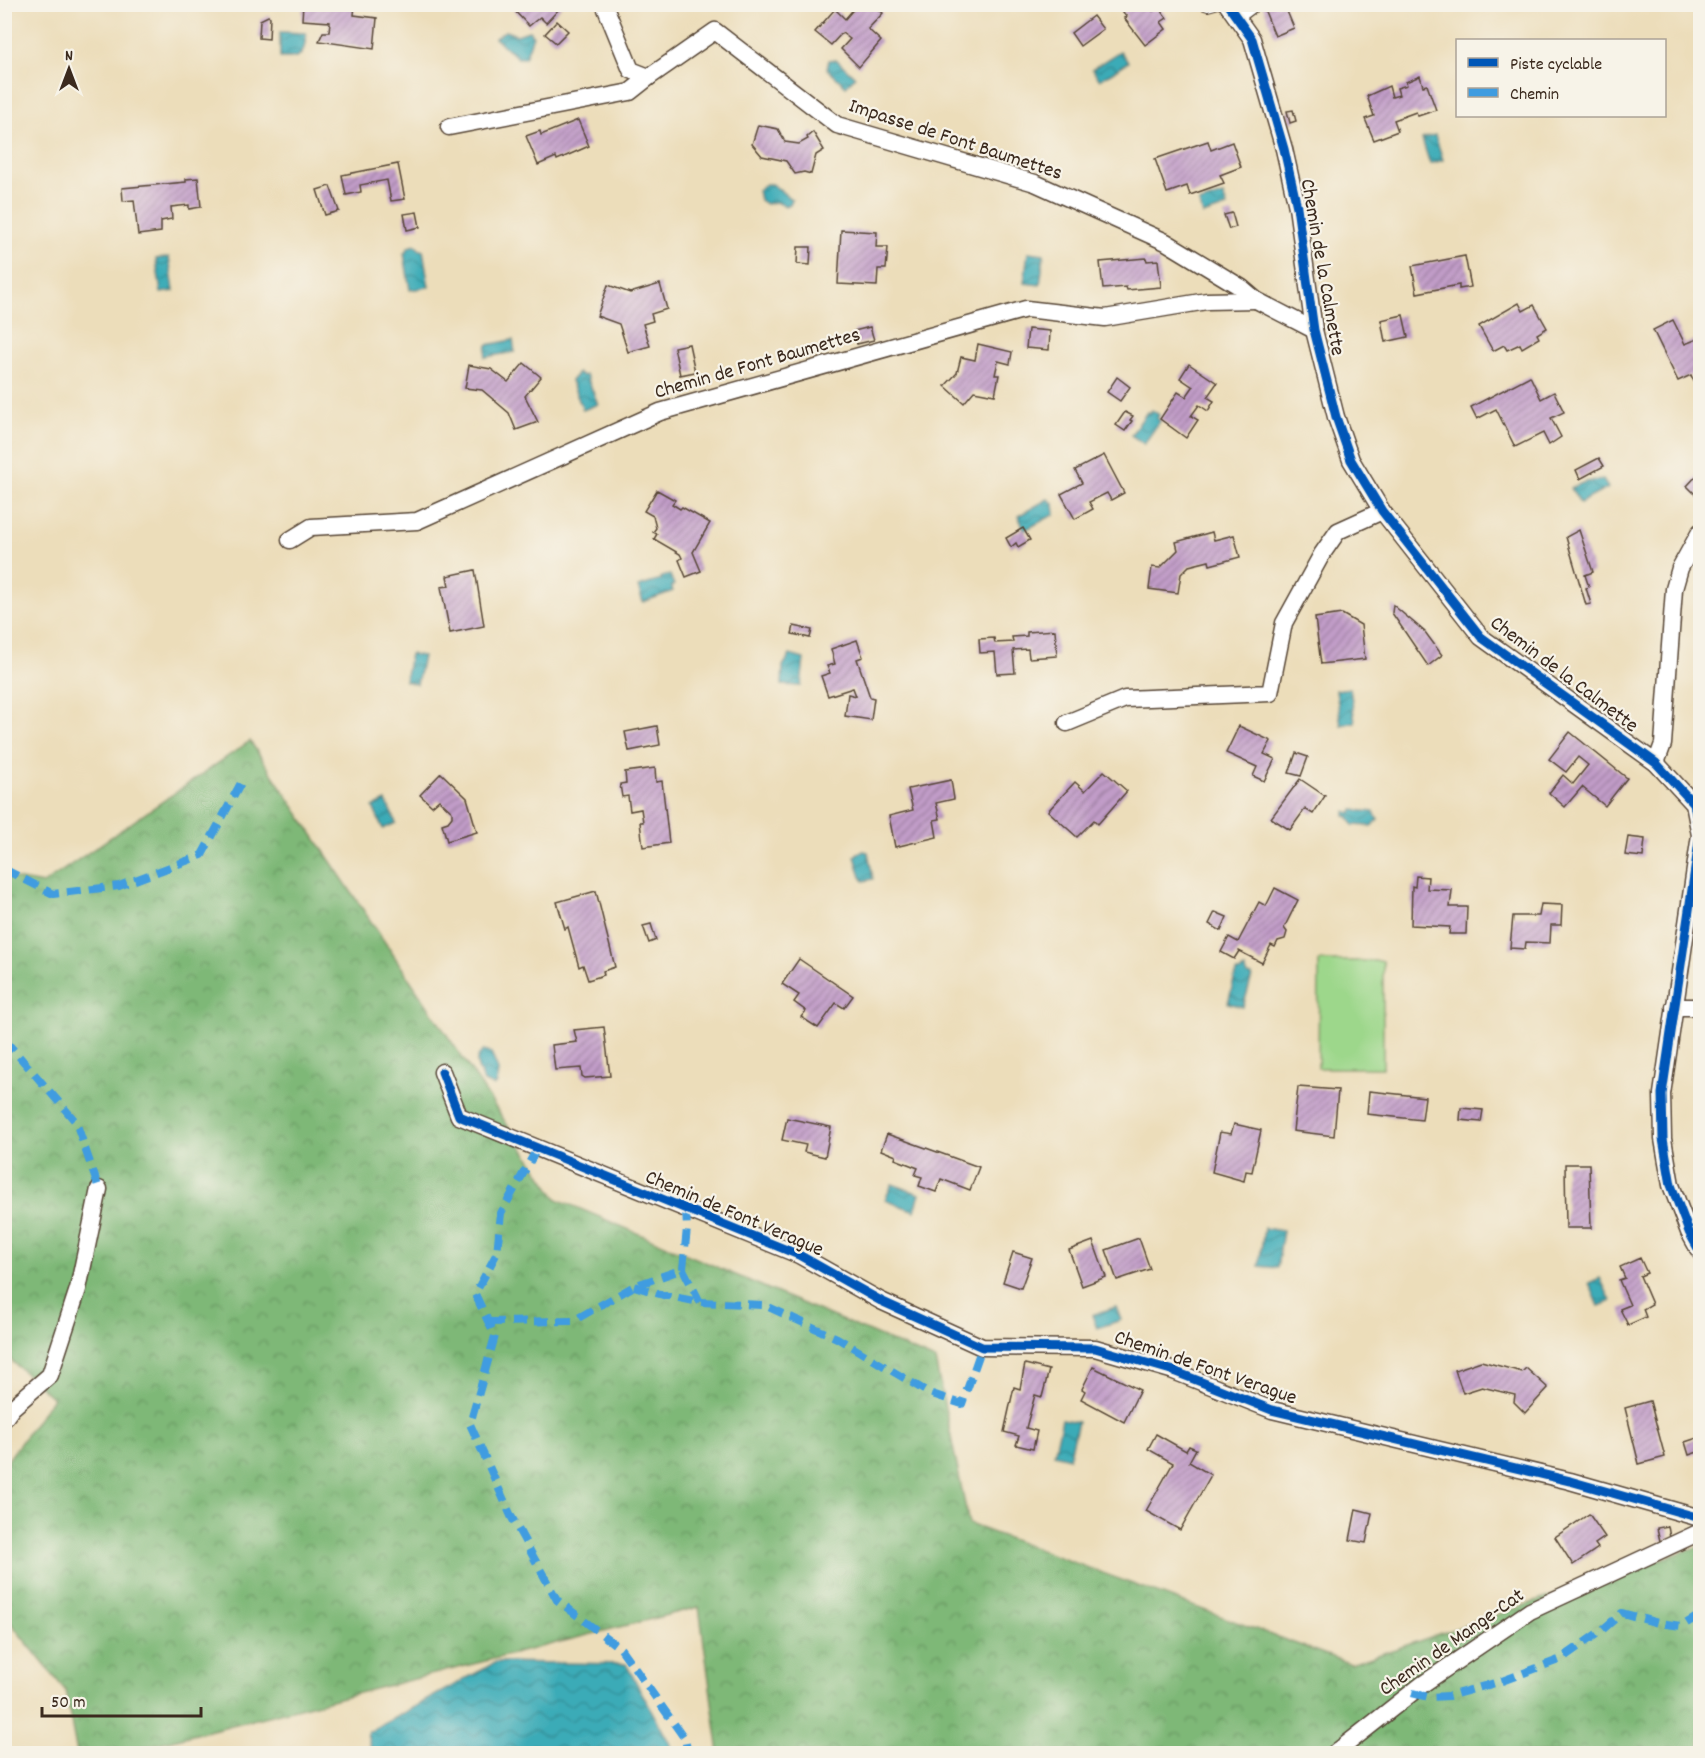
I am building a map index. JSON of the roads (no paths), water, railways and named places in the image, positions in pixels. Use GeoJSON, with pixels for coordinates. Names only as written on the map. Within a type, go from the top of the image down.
{"type":"FeatureCollection","features":[{"type":"Feature","properties":{"kind":"street"},"geometry":{"type":"LineString","coordinates":[[604,4],[631,70],[649,77]]}},
{"type":"Feature","properties":{"kind":"street"},"geometry":{"type":"LineString","coordinates":[[614,4],[631,70]]}},
{"type":"Feature","properties":{"kind":"street"},"geometry":{"type":"LineString","coordinates":[[1231,10],[1252,4]]}},
{"type":"Feature","properties":{"kind":"street","name":"Chemin de la Calmette"},"geometry":{"type":"LineString","coordinates":[[1231,10],[1252,39],[1284,149],[1297,207],[1314,330],[1336,417],[1351,460],[1382,512],[1481,637],[1656,763],[1694,804],[1700,835],[1662,1094],[1663,1139],[1671,1185],[1689,1232],[1701,1252]]}},
{"type":"Feature","properties":{"kind":"street","name":"Impasse de Font Baumettes"},"geometry":{"type":"LineString","coordinates":[[649,77],[715,31],[837,125],[1035,183],[1166,242],[1242,288],[1256,300],[1314,330]]}},
{"type":"Feature","properties":{"kind":"street"},"geometry":{"type":"LineString","coordinates":[[449,127],[630,92],[649,77]]}},
{"type":"Feature","properties":{"kind":"street","name":"Chemin de Font Baumettes"},"geometry":{"type":"LineString","coordinates":[[290,540],[311,527],[417,521],[660,411],[1026,309],[1105,318],[1207,301],[1256,300]]}},
{"type":"Feature","properties":{"kind":"street"},"geometry":{"type":"LineString","coordinates":[[1067,723],[1125,699],[1270,693],[1284,623],[1322,554],[1338,531],[1382,512]]}},
{"type":"Feature","properties":{"kind":"street"},"geometry":{"type":"LineString","coordinates":[[1656,763],[1663,744],[1674,589],[1680,568],[1701,532]]}},
{"type":"Feature","properties":{"kind":"street"},"geometry":{"type":"LineString","coordinates":[[1674,1007],[1701,1007]]}},
{"type":"Feature","properties":{"kind":"street","name":"Chemin de Font Verague"},"geometry":{"type":"LineString","coordinates":[[442,1072],[459,1116],[799,1255],[881,1301],[982,1347],[1095,1348],[1171,1370],[1272,1410],[1570,1481],[1701,1518]]}},
{"type":"Feature","properties":{"kind":"street"},"geometry":{"type":"LineString","coordinates":[[4,1419],[12,1408],[50,1375],[78,1289],[99,1189]]}},
{"type":"Feature","properties":{"kind":"street","name":"Chemin de Mange-Cat"},"geometry":{"type":"LineString","coordinates":[[1334,1754],[1423,1684],[1530,1611],[1701,1532]]}},
{"type":"Feature","properties":{"kind":"lane"},"geometry":{"type":"LineString","coordinates":[[1199,4],[1208,7],[1219,4]]}},
{"type":"Feature","properties":{"kind":"water"},"geometry":{"type":"Polygon","coordinates":[[[505,31],[517,35],[529,31],[533,36],[525,58],[518,58],[495,38],[505,31]]]}},
{"type":"Feature","properties":{"kind":"water"},"geometry":{"type":"Polygon","coordinates":[[[280,32],[306,33],[305,46],[301,54],[293,58],[280,58],[280,32]]]}},
{"type":"Feature","properties":{"kind":"water"},"geometry":{"type":"Polygon","coordinates":[[[1120,51],[1128,62],[1100,80],[1092,69],[1120,51]]]}},
{"type":"Feature","properties":{"kind":"water"},"geometry":{"type":"Polygon","coordinates":[[[829,60],[837,60],[855,77],[846,86],[827,69],[829,60]]]}},
{"type":"Feature","properties":{"kind":"water"},"geometry":{"type":"Polygon","coordinates":[[[1435,135],[1443,160],[1430,164],[1422,139],[1435,135]]]}},
{"type":"Feature","properties":{"kind":"water"},"geometry":{"type":"Polygon","coordinates":[[[766,184],[772,184],[792,200],[790,204],[786,206],[776,202],[766,204],[760,200],[758,190],[766,184]]]}},
{"type":"Feature","properties":{"kind":"water"},"geometry":{"type":"Polygon","coordinates":[[[1223,195],[1227,207],[1203,215],[1199,203],[1223,195]]]}},
{"type":"Feature","properties":{"kind":"water"},"geometry":{"type":"Polygon","coordinates":[[[415,245],[423,250],[429,287],[410,290],[404,253],[407,252],[408,247],[415,245]]]}},
{"type":"Feature","properties":{"kind":"water"},"geometry":{"type":"Polygon","coordinates":[[[1028,252],[1044,254],[1040,285],[1024,283],[1028,252]]]}},
{"type":"Feature","properties":{"kind":"water"},"geometry":{"type":"Polygon","coordinates":[[[169,257],[174,291],[161,293],[156,259],[169,257]]]}},
{"type":"Feature","properties":{"kind":"water"},"geometry":{"type":"Polygon","coordinates":[[[513,340],[515,352],[485,357],[487,345],[513,340]]]}},
{"type":"Feature","properties":{"kind":"water"},"geometry":{"type":"Polygon","coordinates":[[[578,373],[586,375],[598,404],[583,410],[571,381],[578,373]]]}},
{"type":"Feature","properties":{"kind":"water"},"geometry":{"type":"Polygon","coordinates":[[[1152,410],[1159,415],[1157,418],[1160,421],[1144,444],[1131,435],[1147,412],[1150,413],[1152,410]]]}},
{"type":"Feature","properties":{"kind":"water"},"geometry":{"type":"Polygon","coordinates":[[[1603,480],[1608,488],[1580,503],[1571,488],[1585,482],[1603,480]]]}},
{"type":"Feature","properties":{"kind":"water"},"geometry":{"type":"Polygon","coordinates":[[[1048,499],[1054,504],[1055,514],[1025,530],[1018,516],[1048,499]]]}},
{"type":"Feature","properties":{"kind":"water"},"geometry":{"type":"Polygon","coordinates":[[[670,575],[674,585],[671,586],[673,591],[643,602],[638,587],[670,575]]]}},
{"type":"Feature","properties":{"kind":"water"},"geometry":{"type":"Polygon","coordinates":[[[410,654],[423,656],[417,684],[405,681],[410,654]]]}},
{"type":"Feature","properties":{"kind":"water"},"geometry":{"type":"Polygon","coordinates":[[[790,655],[804,659],[801,686],[782,685],[783,666],[790,655]]]}},
{"type":"Feature","properties":{"kind":"water"},"geometry":{"type":"Polygon","coordinates":[[[1350,688],[1355,722],[1341,725],[1336,690],[1350,688]]]}},
{"type":"Feature","properties":{"kind":"water"},"geometry":{"type":"Polygon","coordinates":[[[386,801],[396,823],[383,829],[373,807],[386,801]]]}},
{"type":"Feature","properties":{"kind":"water"},"geometry":{"type":"Polygon","coordinates":[[[1353,810],[1374,812],[1378,820],[1371,826],[1353,825],[1349,817],[1345,816],[1345,811],[1352,813],[1353,810]]]}},
{"type":"Feature","properties":{"kind":"water"},"geometry":{"type":"Polygon","coordinates":[[[864,851],[868,852],[873,879],[864,881],[855,856],[864,851]]]}},
{"type":"Feature","properties":{"kind":"water"},"geometry":{"type":"Polygon","coordinates":[[[1245,969],[1248,975],[1252,976],[1243,1007],[1228,1003],[1236,972],[1245,969]]]}},
{"type":"Feature","properties":{"kind":"water"},"geometry":{"type":"Polygon","coordinates":[[[483,1051],[491,1053],[498,1070],[497,1084],[493,1086],[484,1082],[478,1066],[479,1054],[483,1051]]]}},
{"type":"Feature","properties":{"kind":"water"},"geometry":{"type":"Polygon","coordinates":[[[892,1184],[920,1194],[915,1211],[885,1200],[892,1184]]]}},
{"type":"Feature","properties":{"kind":"water"},"geometry":{"type":"Polygon","coordinates":[[[1264,1228],[1283,1231],[1277,1268],[1259,1266],[1264,1228]]]}},
{"type":"Feature","properties":{"kind":"water"},"geometry":{"type":"Polygon","coordinates":[[[1600,1278],[1611,1301],[1599,1306],[1589,1283],[1600,1278]]]}},
{"type":"Feature","properties":{"kind":"water"},"geometry":{"type":"Polygon","coordinates":[[[1116,1307],[1121,1320],[1097,1328],[1092,1315],[1116,1307]]]}},
{"type":"Feature","properties":{"kind":"water"},"geometry":{"type":"Polygon","coordinates":[[[1062,1419],[1078,1422],[1069,1458],[1054,1454],[1062,1419]]]}},
{"type":"Feature","properties":{"kind":"water"},"geometry":{"type":"Polygon","coordinates":[[[496,1662],[626,1664],[673,1753],[372,1753],[367,1733],[496,1662]]]}}]}
